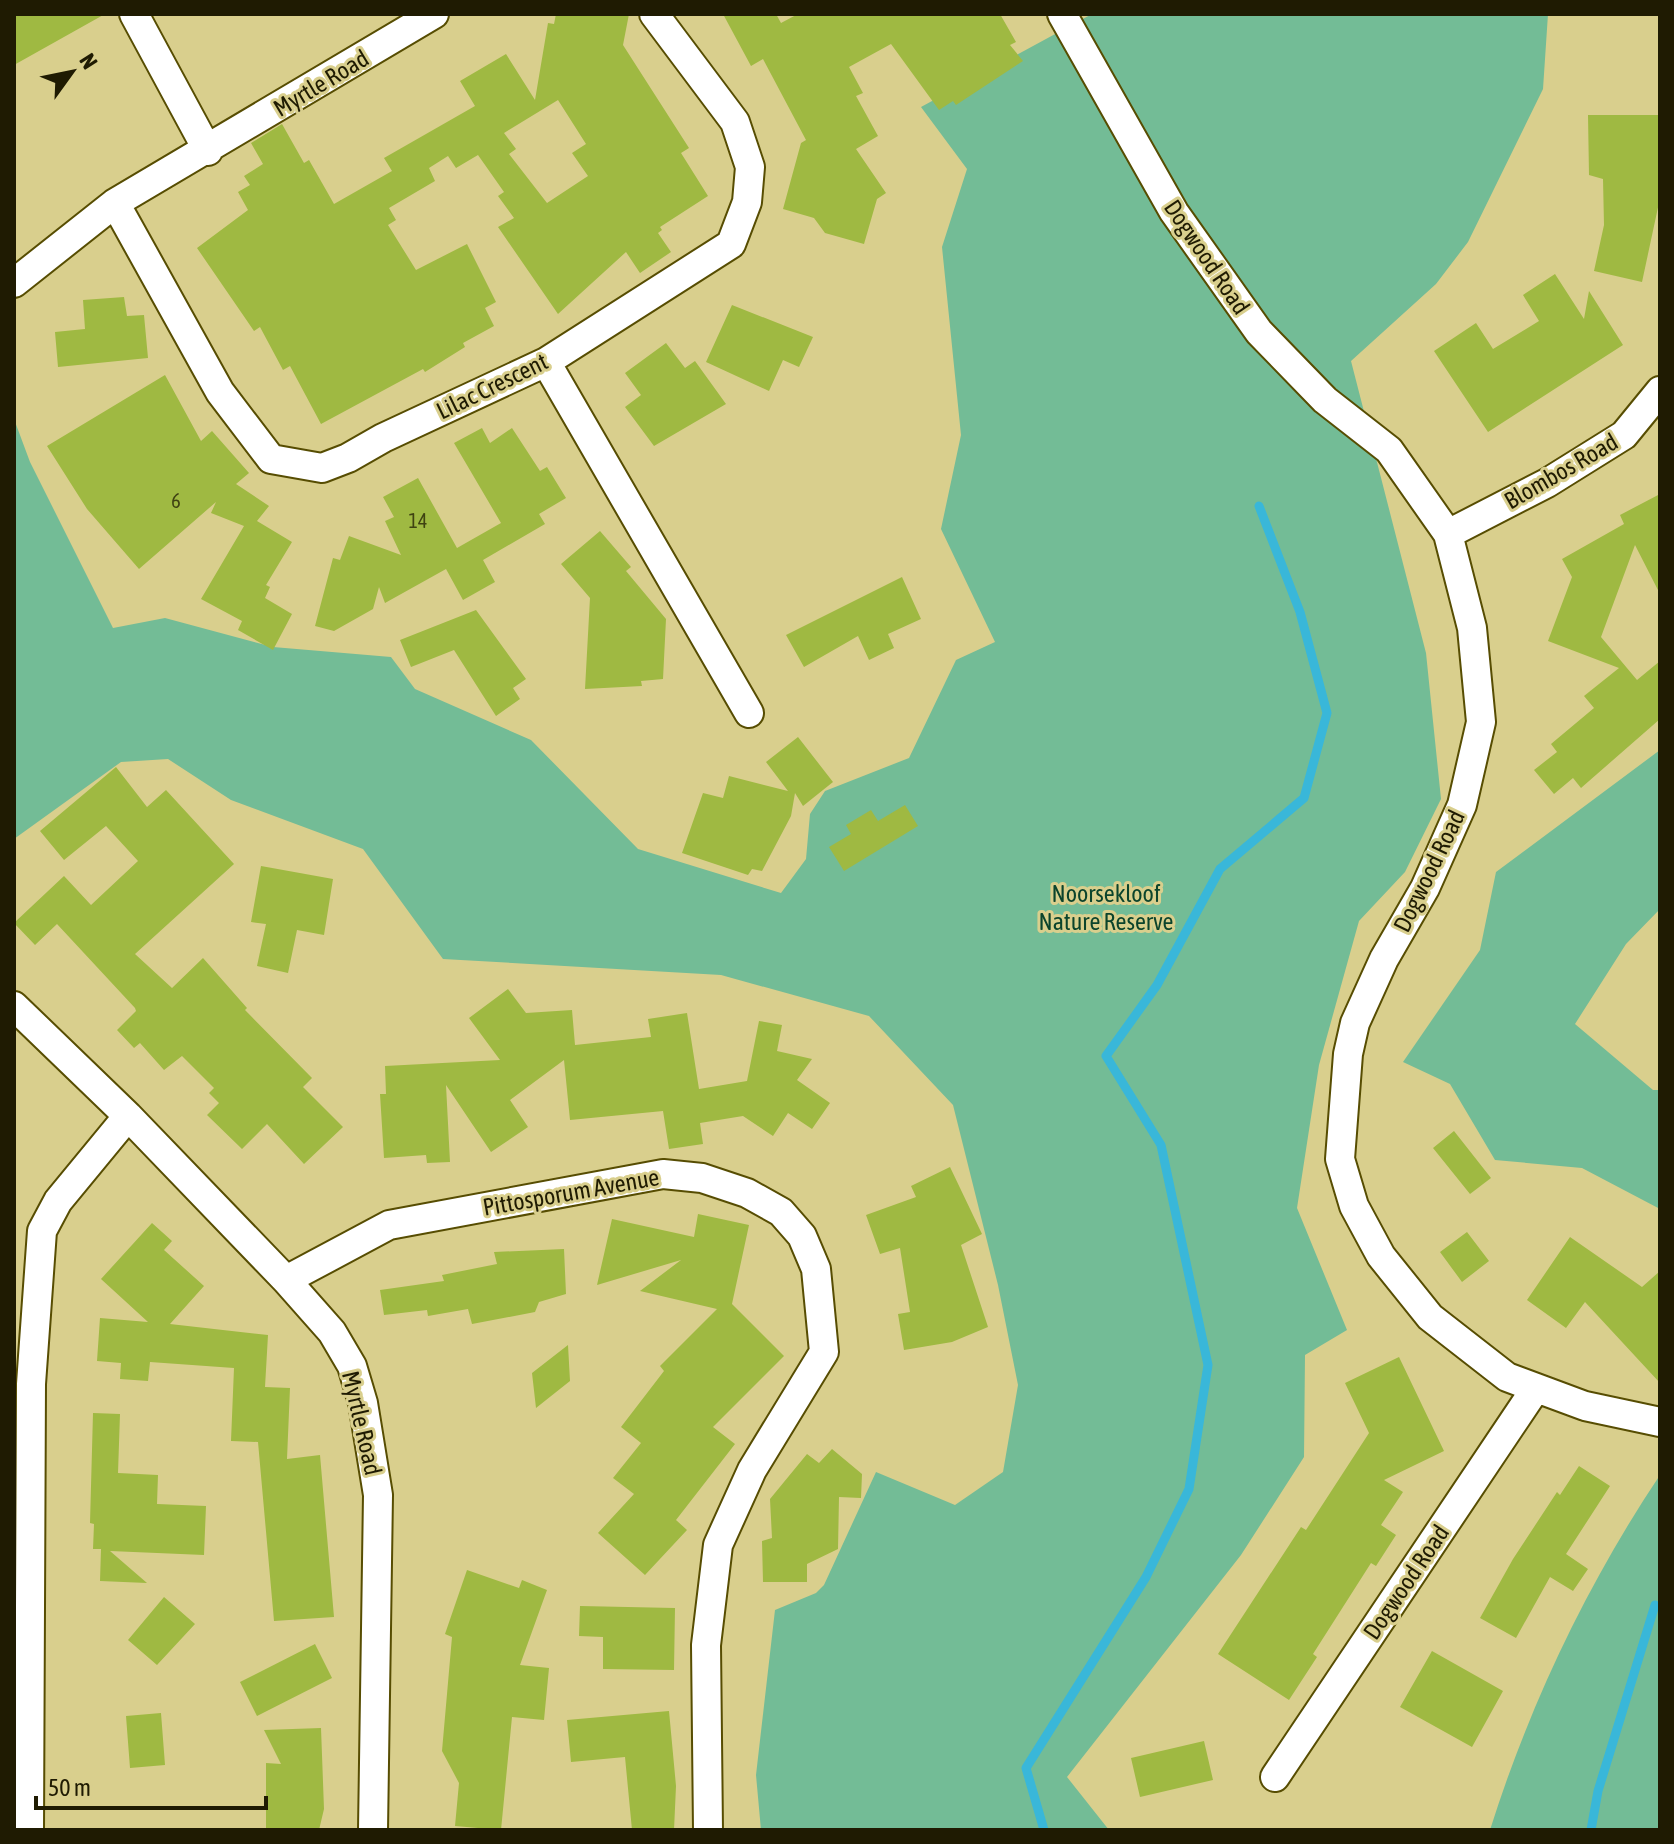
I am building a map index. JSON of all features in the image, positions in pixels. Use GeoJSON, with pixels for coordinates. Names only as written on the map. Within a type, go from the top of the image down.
{"type":"FeatureCollection","features":[{"type":"Feature","properties":{"kind":"street"},"geometry":{"type":"LineString","coordinates":[[134,14],[208,151]]}},
{"type":"Feature","properties":{"kind":"street","name":"Myrtle Road"},"geometry":{"type":"LineString","coordinates":[[14,283],[115,203],[208,151],[434,14]]}},
{"type":"Feature","properties":{"kind":"street","name":"Lilac Crescent"},"geometry":{"type":"LineString","coordinates":[[115,203],[220,392],[271,459],[322,468],[546,362],[731,244],[747,202],[750,167],[735,122],[654,14]]}},
{"type":"Feature","properties":{"kind":"street","name":"Dogwood Road"},"geometry":{"type":"LineString","coordinates":[[1062,14],[1174,212],[1259,332],[1325,400],[1389,450],[1448,534],[1472,628],[1481,722],[1462,805],[1425,888],[1384,959],[1355,1023],[1343,1083],[1340,1159],[1354,1206],[1381,1256],[1430,1317],[1507,1377],[1585,1406],[1660,1422]]}},
{"type":"Feature","properties":{"kind":"street"},"geometry":{"type":"LineString","coordinates":[[546,362],[749,713]]}},
{"type":"Feature","properties":{"kind":"street","name":"Blombos Road"},"geometry":{"type":"LineString","coordinates":[[1448,534],[1547,483],[1624,435],[1660,391]]}},
{"type":"Feature","properties":{"kind":"street","name":"Myrtle Road"},"geometry":{"type":"LineString","coordinates":[[14,1006],[128,1116],[286,1280],[332,1332],[352,1366],[363,1403],[378,1495],[373,1830]]}},
{"type":"Feature","properties":{"kind":"street"},"geometry":{"type":"LineString","coordinates":[[29,1830],[31,1384],[37,1263],[42,1231],[58,1201],[128,1116]]}},
{"type":"Feature","properties":{"kind":"street","name":"Pittosporum Avenue"},"geometry":{"type":"LineString","coordinates":[[286,1280],[389,1225],[663,1174],[702,1178],[747,1193],[781,1212],[802,1236],[816,1269],[824,1352],[752,1470],[718,1545],[706,1645],[708,1830]]}},
{"type":"Feature","properties":{"kind":"street","name":"Dogwood Road"},"geometry":{"type":"LineString","coordinates":[[1275,1777],[1536,1388]]}},
{"type":"Feature","properties":{"kind":"green space","name":"Noorsekloof Nature Reserve"},"geometry":{"type":"Polygon","coordinates":[[[1092,14],[1548,14],[1543,89],[1468,242],[1436,284],[1351,361],[1426,653],[1441,799],[1405,872],[1359,921],[1319,1065],[1297,1208],[1347,1330],[1305,1355],[1304,1457],[1241,1555],[1067,1777],[1109,1830],[761,1830],[756,1775],[775,1610],[816,1593],[824,1585],[876,1472],[955,1505],[1003,1472],[1018,1385],[998,1285],[953,1105],[869,1016],[721,975],[443,959],[363,849],[231,800],[168,759],[121,762],[14,839],[14,419],[30,462],[113,628],[165,618],[273,647],[391,657],[415,689],[531,740],[638,849],[781,893],[806,859],[810,814],[825,791],[909,758],[956,660],[995,642],[941,529],[961,435],[942,247],[967,169],[921,107],[1092,14]]]}},
{"type":"Feature","properties":{"kind":"green space"},"geometry":{"type":"Polygon","coordinates":[[[1660,750],[1660,909],[1626,944],[1575,1024],[1653,1090],[1660,1090],[1660,1209],[1582,1168],[1495,1160],[1450,1084],[1403,1062],[1480,950],[1496,872],[1660,750]]]}},
{"type":"Feature","properties":{"kind":"green space"},"geometry":{"type":"Polygon","coordinates":[[[1660,1475],[1660,1830],[1490,1830],[1523,1738],[1562,1647],[1608,1559],[1660,1475]]]}},
{"type":"Feature","properties":{"kind":"building"},"geometry":{"type":"Polygon","coordinates":[[[14,14],[105,14],[14,65],[14,14]]]}},
{"type":"Feature","properties":{"kind":"building"},"geometry":{"type":"Polygon","coordinates":[[[556,14],[629,14],[623,45],[689,148],[681,153],[708,196],[660,227],[662,230],[658,233],[671,252],[640,273],[626,252],[558,314],[498,227],[514,218],[498,196],[504,192],[478,155],[456,168],[448,156],[429,168],[435,181],[389,208],[396,220],[388,225],[416,270],[467,244],[496,302],[485,308],[494,326],[463,343],[465,347],[425,372],[423,369],[321,424],[290,366],[283,370],[260,327],[254,331],[197,248],[248,210],[238,192],[250,185],[244,176],[263,164],[251,143],[282,124],[304,163],[309,160],[334,204],[392,171],[384,158],[475,106],[460,81],[506,54],[535,100],[548,23],[554,24],[556,14]],[[558,100],[504,133],[516,149],[509,154],[547,203],[588,176],[572,153],[586,144],[558,100]]]}},
{"type":"Feature","properties":{"kind":"building"},"geometry":{"type":"Polygon","coordinates":[[[723,14],[776,14],[781,23],[798,14],[1000,14],[1016,42],[1010,45],[1023,61],[956,105],[953,101],[939,110],[891,44],[849,67],[863,93],[856,96],[878,136],[856,149],[886,193],[877,199],[864,244],[825,233],[814,218],[783,209],[801,143],[806,140],[763,59],[751,66],[723,14]]]}},
{"type":"Feature","properties":{"kind":"building"},"geometry":{"type":"Polygon","coordinates":[[[1588,115],[1660,115],[1660,198],[1642,282],[1594,271],[1604,225],[1603,179],[1589,175],[1588,115]]]}},
{"type":"Feature","properties":{"kind":"building"},"geometry":{"type":"Polygon","coordinates":[[[1555,274],[1584,319],[1589,291],[1623,345],[1488,432],[1434,351],[1476,323],[1493,349],[1539,321],[1523,295],[1555,274]]]}},
{"type":"Feature","properties":{"kind":"building"},"geometry":{"type":"Polygon","coordinates":[[[124,297],[127,316],[144,315],[148,358],[58,367],[55,332],[85,329],[83,300],[124,297]]]}},
{"type":"Feature","properties":{"kind":"building"},"geometry":{"type":"Polygon","coordinates":[[[732,305],[813,337],[799,367],[783,360],[769,391],[706,362],[732,305]]]}},
{"type":"Feature","properties":{"kind":"building"},"geometry":{"type":"Polygon","coordinates":[[[666,343],[685,368],[695,361],[726,404],[654,446],[625,407],[641,395],[625,373],[666,343]]]}},
{"type":"Feature","properties":{"kind":"building"},"geometry":{"type":"Polygon","coordinates":[[[165,375],[201,441],[212,431],[249,473],[236,484],[269,506],[257,521],[292,542],[266,585],[270,587],[265,598],[292,614],[273,650],[238,630],[242,621],[201,599],[244,526],[211,513],[216,502],[139,569],[87,509],[47,446],[165,375]]]}},
{"type":"Feature","properties":{"kind":"building"},"geometry":{"type":"Polygon","coordinates":[[[482,428],[490,443],[512,428],[540,471],[547,467],[566,498],[539,514],[545,524],[483,560],[495,582],[463,600],[446,569],[385,603],[379,587],[373,609],[334,631],[315,626],[333,558],[340,560],[349,536],[401,555],[385,521],[394,517],[383,497],[418,478],[457,548],[501,523],[454,443],[482,428]]]}},
{"type":"Feature","properties":{"kind":"building"},"geometry":{"type":"Polygon","coordinates":[[[1660,494],[1660,594],[1635,545],[1601,637],[1637,680],[1660,661],[1660,719],[1581,788],[1573,778],[1554,794],[1534,770],[1557,752],[1551,744],[1594,708],[1584,696],[1619,668],[1548,641],[1572,577],[1562,559],[1624,524],[1620,515],[1660,494]]]}},
{"type":"Feature","properties":{"kind":"building"},"geometry":{"type":"Polygon","coordinates":[[[600,531],[631,567],[626,571],[666,619],[663,679],[641,681],[642,686],[585,689],[590,598],[561,564],[600,531]]]}},
{"type":"Feature","properties":{"kind":"building"},"geometry":{"type":"Polygon","coordinates":[[[902,577],[921,619],[888,634],[894,648],[869,660],[858,636],[804,667],[786,635],[902,577]]]}},
{"type":"Feature","properties":{"kind":"building"},"geometry":{"type":"Polygon","coordinates":[[[476,610],[526,679],[513,688],[520,699],[496,716],[454,650],[411,667],[400,640],[476,610]]]}},
{"type":"Feature","properties":{"kind":"building"},"geometry":{"type":"Polygon","coordinates":[[[798,737],[833,782],[803,806],[795,793],[791,816],[762,871],[752,869],[748,875],[682,853],[703,793],[723,798],[729,776],[788,791],[766,762],[798,737]]]}},
{"type":"Feature","properties":{"kind":"building"},"geometry":{"type":"Polygon","coordinates":[[[116,767],[147,807],[166,790],[234,864],[135,954],[172,988],[203,958],[247,1008],[245,1010],[312,1078],[303,1087],[343,1127],[304,1164],[267,1124],[242,1149],[207,1115],[219,1103],[209,1093],[214,1088],[182,1056],[164,1070],[140,1043],[134,1048],[117,1030],[136,1011],[135,1008],[57,924],[35,945],[14,923],[64,876],[91,905],[138,861],[106,826],[64,860],[40,831],[116,767]]]}},
{"type":"Feature","properties":{"kind":"building"},"geometry":{"type":"Polygon","coordinates":[[[905,805],[918,826],[844,871],[829,847],[851,834],[846,825],[871,810],[878,821],[905,805]]]}},
{"type":"Feature","properties":{"kind":"building"},"geometry":{"type":"Polygon","coordinates":[[[261,866],[333,879],[324,935],[297,930],[288,973],[257,966],[266,924],[251,922],[261,866]]]}},
{"type":"Feature","properties":{"kind":"building"},"geometry":{"type":"Polygon","coordinates":[[[508,989],[526,1013],[572,1010],[575,1045],[651,1037],[648,1019],[687,1013],[699,1089],[747,1081],[759,1021],[782,1025],[777,1051],[812,1059],[797,1080],[830,1103],[812,1129],[788,1113],[773,1136],[743,1116],[700,1123],[703,1144],[669,1149],[663,1111],[570,1120],[564,1060],[510,1100],[528,1127],[491,1152],[446,1085],[450,1162],[427,1163],[426,1155],[384,1158],[380,1094],[386,1094],[385,1066],[500,1060],[469,1018],[508,989]]]}},
{"type":"Feature","properties":{"kind":"building"},"geometry":{"type":"Polygon","coordinates":[[[1454,1131],[1491,1178],[1470,1194],[1433,1148],[1454,1131]]]}},
{"type":"Feature","properties":{"kind":"building"},"geometry":{"type":"Polygon","coordinates":[[[950,1167],[982,1234],[961,1245],[988,1327],[952,1342],[904,1350],[898,1314],[910,1312],[900,1248],[880,1254],[866,1215],[916,1197],[911,1186],[950,1167]]]}},
{"type":"Feature","properties":{"kind":"building"},"geometry":{"type":"Polygon","coordinates":[[[698,1214],[749,1225],[732,1304],[784,1356],[713,1427],[735,1444],[676,1520],[687,1530],[645,1575],[598,1533],[634,1494],[613,1478],[641,1443],[621,1427],[664,1371],[660,1366],[717,1309],[640,1291],[681,1260],[597,1285],[612,1219],[694,1237],[698,1214]]]}},
{"type":"Feature","properties":{"kind":"building"},"geometry":{"type":"Polygon","coordinates":[[[152,1223],[172,1241],[164,1250],[204,1286],[170,1324],[268,1335],[265,1387],[290,1388],[287,1459],[320,1455],[334,1617],[274,1621],[258,1442],[231,1441],[234,1368],[150,1362],[148,1381],[120,1379],[121,1363],[97,1361],[100,1318],[148,1322],[101,1279],[152,1223]]]}},
{"type":"Feature","properties":{"kind":"building"},"geometry":{"type":"Polygon","coordinates":[[[1467,1232],[1489,1261],[1462,1282],[1440,1252],[1467,1232]]]}},
{"type":"Feature","properties":{"kind":"building"},"geometry":{"type":"Polygon","coordinates":[[[1570,1237],[1642,1287],[1660,1271],[1660,1383],[1585,1302],[1566,1328],[1527,1300],[1570,1237]]]}},
{"type":"Feature","properties":{"kind":"building"},"geometry":{"type":"Polygon","coordinates":[[[564,1249],[566,1294],[539,1302],[535,1312],[472,1324],[468,1309],[428,1316],[427,1310],[384,1315],[380,1290],[444,1281],[442,1275],[497,1264],[494,1252],[564,1249]]]}},
{"type":"Feature","properties":{"kind":"building"},"geometry":{"type":"Polygon","coordinates":[[[568,1345],[570,1381],[536,1408],[532,1373],[568,1345]]]}},
{"type":"Feature","properties":{"kind":"building"},"geometry":{"type":"Polygon","coordinates":[[[1399,1357],[1444,1451],[1384,1480],[1403,1492],[1381,1525],[1396,1535],[1376,1566],[1371,1563],[1313,1654],[1317,1657],[1289,1700],[1218,1654],[1301,1527],[1306,1530],[1369,1433],[1345,1383],[1399,1357]]]}},
{"type":"Feature","properties":{"kind":"building"},"geometry":{"type":"Polygon","coordinates":[[[93,1413],[120,1414],[118,1473],[158,1475],[157,1504],[206,1506],[204,1555],[110,1551],[147,1583],[100,1581],[101,1549],[93,1549],[94,1524],[90,1523],[93,1413]]]}},
{"type":"Feature","properties":{"kind":"building"},"geometry":{"type":"Polygon","coordinates":[[[832,1449],[862,1474],[861,1498],[839,1497],[838,1549],[807,1564],[807,1582],[763,1582],[762,1541],[772,1538],[770,1499],[807,1454],[819,1463],[832,1449]]]}},
{"type":"Feature","properties":{"kind":"building"},"geometry":{"type":"Polygon","coordinates":[[[1579,1466],[1610,1486],[1566,1554],[1588,1569],[1573,1591],[1550,1577],[1516,1638],[1480,1618],[1513,1559],[1557,1492],[1560,1495],[1579,1466]]]}},
{"type":"Feature","properties":{"kind":"building"},"geometry":{"type":"Polygon","coordinates":[[[467,1570],[519,1588],[522,1580],[547,1590],[520,1665],[549,1668],[544,1720],[512,1717],[501,1830],[455,1826],[459,1783],[442,1751],[452,1637],[445,1634],[467,1570]]]}},
{"type":"Feature","properties":{"kind":"building"},"geometry":{"type":"Polygon","coordinates":[[[164,1597],[195,1624],[157,1665],[128,1640],[164,1597]]]}},
{"type":"Feature","properties":{"kind":"building"},"geometry":{"type":"Polygon","coordinates":[[[580,1606],[675,1608],[674,1670],[603,1669],[603,1637],[579,1636],[580,1606]]]}},
{"type":"Feature","properties":{"kind":"building"},"geometry":{"type":"Polygon","coordinates":[[[315,1644],[332,1678],[257,1716],[240,1682],[315,1644]]]}},
{"type":"Feature","properties":{"kind":"building"},"geometry":{"type":"Polygon","coordinates":[[[1432,1651],[1503,1691],[1472,1747],[1400,1707],[1432,1651]]]}},
{"type":"Feature","properties":{"kind":"building"},"geometry":{"type":"Polygon","coordinates":[[[669,1711],[676,1786],[674,1830],[632,1830],[625,1757],[571,1762],[567,1720],[669,1711]]]}},
{"type":"Feature","properties":{"kind":"building"},"geometry":{"type":"Polygon","coordinates":[[[161,1713],[165,1765],[130,1768],[126,1716],[161,1713]]]}},
{"type":"Feature","properties":{"kind":"building"},"geometry":{"type":"Polygon","coordinates":[[[321,1728],[324,1809],[319,1830],[266,1830],[266,1763],[281,1764],[264,1730],[321,1728]]]}},
{"type":"Feature","properties":{"kind":"building"},"geometry":{"type":"Polygon","coordinates":[[[1204,1741],[1213,1780],[1140,1797],[1131,1758],[1204,1741]]]}},
{"type":"Feature","properties":{"kind":"waterway"},"geometry":{"type":"LineString","coordinates":[[1044,1830],[1026,1768],[1146,1577],[1189,1489],[1208,1365],[1161,1145],[1106,1056],[1157,985],[1220,869],[1304,798],[1327,713],[1300,612],[1259,506]]}},
{"type":"Feature","properties":{"kind":"waterway"},"geometry":{"type":"LineString","coordinates":[[1591,1830],[1598,1791],[1655,1605]]}}]}
